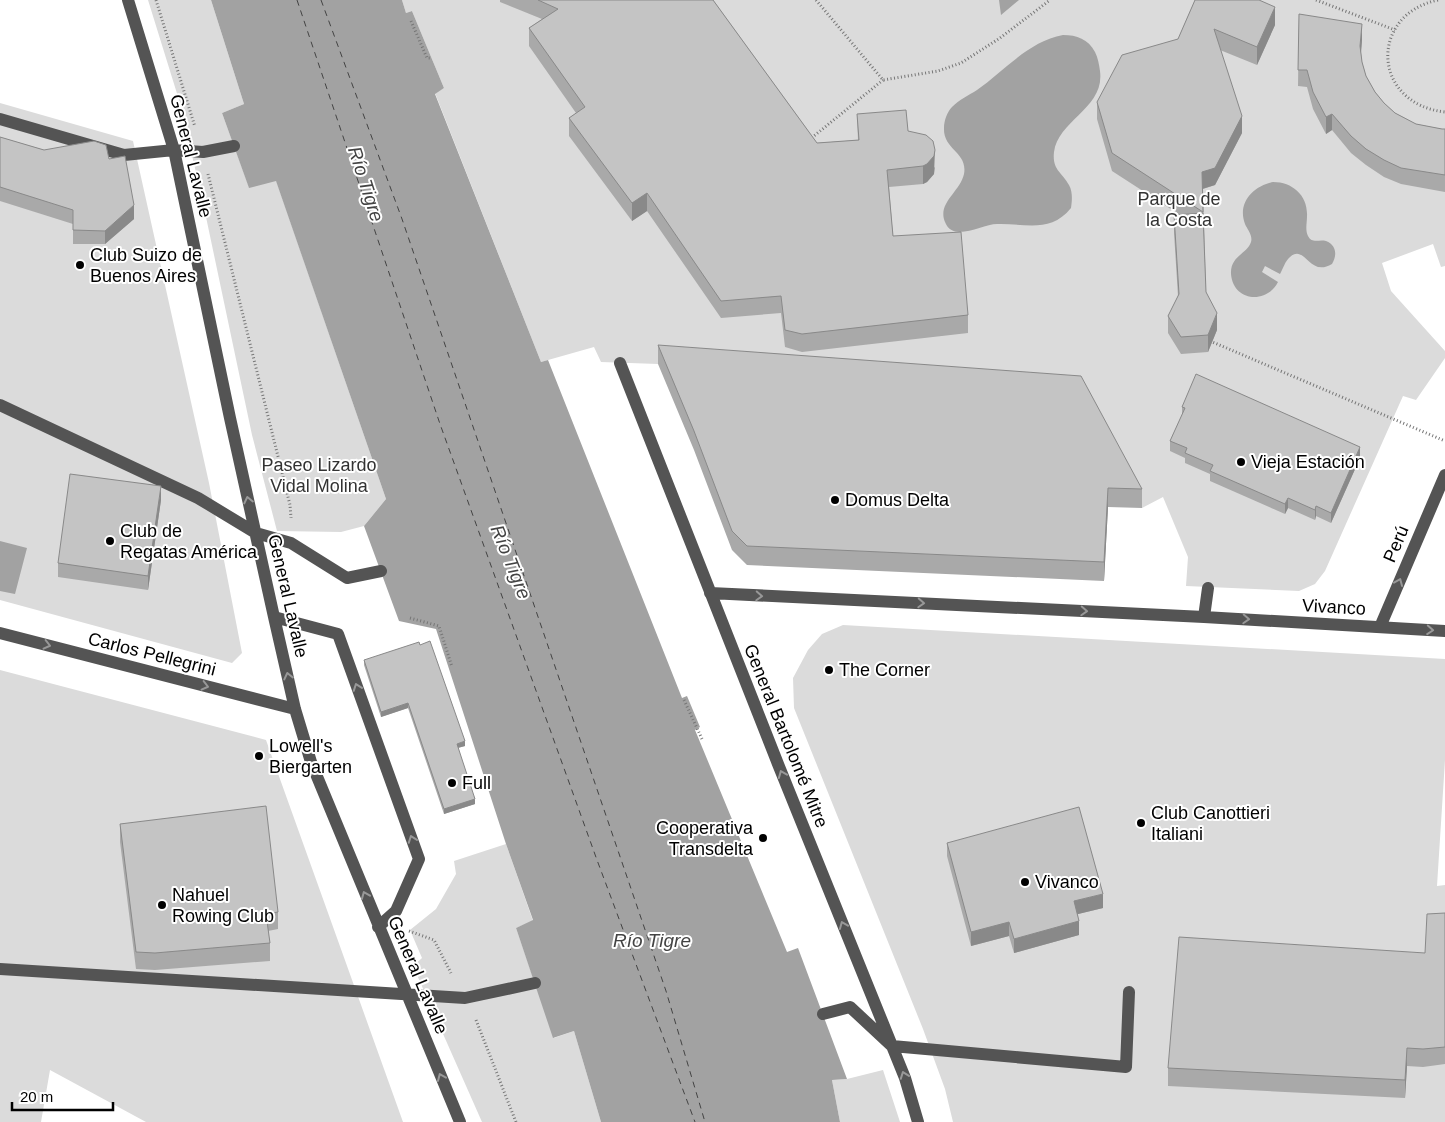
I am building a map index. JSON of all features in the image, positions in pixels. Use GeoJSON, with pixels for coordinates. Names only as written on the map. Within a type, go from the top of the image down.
{"type":"FeatureCollection","features":[{"type":"Feature","properties":{"kind":"street","name":"General Lavalle"},"geometry":{"type":"LineString","coordinates":[[128,0],[174,150],[295,709],[311,762],[460,1122]]}},
{"type":"Feature","properties":{"kind":"street"},"geometry":{"type":"LineString","coordinates":[[0,119],[124,155],[174,150],[203,152],[234,146]]}},
{"type":"Feature","properties":{"kind":"street","name":"General Bartolomé Mitre"},"geometry":{"type":"LineString","coordinates":[[620,362],[782,774],[905,1078],[918,1122]]}},
{"type":"Feature","properties":{"kind":"street"},"geometry":{"type":"LineString","coordinates":[[0,405],[198,498],[256,533],[291,543],[348,578],[381,571]]}},
{"type":"Feature","properties":{"kind":"street","name":"Perú"},"geometry":{"type":"LineString","coordinates":[[1380,627],[1445,474]]}},
{"type":"Feature","properties":{"kind":"street"},"geometry":{"type":"LineString","coordinates":[[1204,616],[1208,588]]}},
{"type":"Feature","properties":{"kind":"street","name":"Vivanco"},"geometry":{"type":"LineString","coordinates":[[710,593],[1204,616],[1445,631]]}},
{"type":"Feature","properties":{"kind":"street"},"geometry":{"type":"LineString","coordinates":[[274,617],[338,634],[419,859],[396,910],[378,927]]}},
{"type":"Feature","properties":{"kind":"street","name":"Carlos Pellegrini"},"geometry":{"type":"LineString","coordinates":[[0,633],[295,709]]}},
{"type":"Feature","properties":{"kind":"street"},"geometry":{"type":"LineString","coordinates":[[0,969],[464,998],[535,983]]}},
{"type":"Feature","properties":{"kind":"street"},"geometry":{"type":"LineString","coordinates":[[823,1014],[850,1007],[892,1046],[1126,1067],[1129,992]]}},
{"type":"Feature","properties":{"kind":"path"},"geometry":{"type":"LineString","coordinates":[[816,0],[882,80]]}},
{"type":"Feature","properties":{"kind":"path"},"geometry":{"type":"LineString","coordinates":[[804,144],[882,80],[938,71],[961,63],[1000,38],[1050,0]]}},
{"type":"Feature","properties":{"kind":"path"},"geometry":{"type":"LineString","coordinates":[[1316,0],[1395,30]]}},
{"type":"Feature","properties":{"kind":"path"},"geometry":{"type":"LineString","coordinates":[[1438,0],[1425,1],[1411,10],[1399,22],[1388,51],[1389,68],[1395,82],[1404,95],[1417,105],[1445,112]]}},
{"type":"Feature","properties":{"kind":"path"},"geometry":{"type":"LineString","coordinates":[[411,21],[427,58],[431,58]]}},
{"type":"Feature","properties":{"kind":"path"},"geometry":{"type":"LineString","coordinates":[[1206,338],[1445,441]]}},
{"type":"Feature","properties":{"kind":"path"},"geometry":{"type":"LineString","coordinates":[[410,618],[439,626],[452,667]]}},
{"type":"Feature","properties":{"kind":"path"},"geometry":{"type":"LineString","coordinates":[[684,700],[702,739]]}},
{"type":"Feature","properties":{"kind":"green space","name":"Paseo Lizardo Vidal Molina"},"geometry":{"type":"Polygon","coordinates":[[[148,0],[211,0],[244,104],[222,113],[249,187],[276,180],[386,499],[364,526],[341,532],[277,531],[252,435],[202,198],[179,100],[148,0]]]}},
{"type":"Feature","properties":{"kind":"green space","name":"Parque de la Costa"},"geometry":{"type":"Polygon","coordinates":[[[402,0],[1445,0],[1445,266],[1441,267],[1433,244],[1382,263],[1391,291],[1445,351],[1445,358],[1416,400],[1403,396],[1325,571],[1315,584],[1299,591],[1186,586],[1188,557],[1163,497],[1142,508],[1081,395],[658,364],[601,362],[594,347],[541,362],[435,93],[444,88],[412,11],[406,13],[402,0]]]}},
{"type":"Feature","properties":{"kind":"green space"},"geometry":{"type":"Polygon","coordinates":[[[0,103],[133,141],[209,483],[242,653],[232,663],[0,600],[0,103]]]}},
{"type":"Feature","properties":{"kind":"green space","name":"Club Canottieri Italiani"},"geometry":{"type":"Polygon","coordinates":[[[843,625],[1445,659],[1445,760],[1437,886],[1445,885],[1445,1122],[953,1122],[945,1089],[923,1029],[794,708],[793,678],[808,650],[822,634],[843,625]]]}},
{"type":"Feature","properties":{"kind":"green space","name":"Nahuel Rowing Club"},"geometry":{"type":"Polygon","coordinates":[[[0,670],[266,740],[403,1122],[146,1122],[50,1070],[41,1122],[0,1122],[0,670]]]}},
{"type":"Feature","properties":{"kind":"green space"},"geometry":{"type":"Polygon","coordinates":[[[506,844],[533,921],[516,928],[554,1038],[574,1031],[601,1122],[482,1122],[413,966],[422,958],[410,930],[436,909],[456,874],[454,861],[506,844]]]}},
{"type":"Feature","properties":{"kind":"green space"},"geometry":{"type":"Polygon","coordinates":[[[883,1070],[900,1122],[840,1122],[832,1080],[847,1079],[883,1070]]]}},
{"type":"Feature","properties":{"kind":"water","name":"Río Tigre"},"geometry":{"type":"Polygon","coordinates":[[[211,0],[402,0],[406,13],[412,11],[444,88],[435,94],[541,362],[548,360],[682,698],[687,696],[700,727],[695,730],[787,952],[798,948],[847,1079],[832,1080],[840,1122],[601,1122],[574,1031],[553,1038],[516,928],[533,920],[506,844],[436,629],[399,621],[364,526],[386,499],[276,181],[249,188],[222,113],[244,104],[211,0]]]}},
{"type":"Feature","properties":{"kind":"water"},"geometry":{"type":"Polygon","coordinates":[[[999,0],[1019,0],[1001,15],[999,0]]]}},
{"type":"Feature","properties":{"kind":"water"},"geometry":{"type":"Polygon","coordinates":[[[1063,35],[1077,37],[1089,44],[1096,54],[1100,71],[1100,84],[1095,95],[1064,131],[1057,141],[1054,152],[1056,167],[1070,188],[1072,197],[1071,208],[1063,216],[1045,224],[997,224],[968,231],[954,231],[949,228],[943,215],[946,203],[962,180],[964,167],[945,135],[945,122],[949,111],[958,102],[977,90],[1028,50],[1039,43],[1063,35]]]}},
{"type":"Feature","properties":{"kind":"water"},"geometry":{"type":"Polygon","coordinates":[[[1273,182],[1287,184],[1302,196],[1307,209],[1306,229],[1308,236],[1314,241],[1330,243],[1335,251],[1335,258],[1332,264],[1318,267],[1300,254],[1295,254],[1287,261],[1280,274],[1265,266],[1262,272],[1278,282],[1266,294],[1251,297],[1237,290],[1233,283],[1231,268],[1236,259],[1246,250],[1251,242],[1251,235],[1243,216],[1245,203],[1248,197],[1259,187],[1273,182]]]}},
{"type":"Feature","properties":{"kind":"water"},"geometry":{"type":"Polygon","coordinates":[[[0,541],[27,548],[15,594],[0,591],[0,541]]]}},
{"type":"Feature","properties":{"kind":"building"},"geometry":{"type":"Polygon","coordinates":[[[538,0],[713,0],[817,143],[859,140],[857,114],[906,110],[908,131],[926,135],[933,141],[935,150],[934,156],[923,166],[887,170],[893,236],[961,232],[968,315],[802,334],[785,330],[781,296],[721,301],[647,193],[632,203],[569,118],[585,107],[529,28],[558,9],[538,0]]]}},
{"type":"Feature","properties":{"kind":"building"},"geometry":{"type":"Polygon","coordinates":[[[1195,0],[1259,0],[1275,7],[1257,47],[1214,29],[1242,116],[1215,168],[1202,172],[1203,212],[1112,153],[1097,102],[1122,55],[1178,39],[1195,0]]]}},
{"type":"Feature","properties":{"kind":"building"},"geometry":{"type":"Polygon","coordinates":[[[1299,14],[1362,24],[1360,46],[1362,62],[1366,76],[1375,92],[1395,113],[1416,124],[1445,129],[1445,175],[1401,168],[1384,160],[1366,149],[1351,136],[1332,114],[1326,117],[1313,92],[1307,70],[1298,70],[1299,14]]]}},
{"type":"Feature","properties":{"kind":"building"},"geometry":{"type":"Polygon","coordinates":[[[0,137],[44,150],[94,141],[106,145],[109,159],[125,156],[134,205],[105,231],[73,230],[73,210],[0,187],[0,137]]]}},
{"type":"Feature","properties":{"kind":"building"},"geometry":{"type":"Polygon","coordinates":[[[1203,213],[1206,292],[1217,313],[1208,335],[1181,337],[1168,316],[1179,294],[1174,215],[1203,213]]]}},
{"type":"Feature","properties":{"kind":"building"},"geometry":{"type":"Polygon","coordinates":[[[658,345],[1081,376],[1142,489],[1108,488],[1104,562],[747,546],[732,531],[694,431],[658,345]]]}},
{"type":"Feature","properties":{"kind":"building"},"geometry":{"type":"Polygon","coordinates":[[[1196,374],[1360,447],[1331,513],[1316,506],[1315,510],[1288,498],[1285,504],[1210,471],[1213,465],[1185,453],[1187,448],[1170,441],[1185,408],[1182,407],[1196,374]]]}},
{"type":"Feature","properties":{"kind":"building"},"geometry":{"type":"Polygon","coordinates":[[[70,474],[161,486],[148,576],[58,563],[70,474]]]}},
{"type":"Feature","properties":{"kind":"building"},"geometry":{"type":"Polygon","coordinates":[[[430,641],[465,741],[457,744],[475,799],[444,809],[408,703],[381,712],[364,660],[419,642],[420,645],[430,641]]]}},
{"type":"Feature","properties":{"kind":"building"},"geometry":{"type":"Polygon","coordinates":[[[266,806],[278,912],[266,914],[270,943],[155,953],[136,952],[120,824],[266,806]]]}},
{"type":"Feature","properties":{"kind":"building","name":"Vivanco"},"geometry":{"type":"Polygon","coordinates":[[[1079,807],[1103,894],[1074,901],[1079,921],[1014,939],[1009,922],[971,932],[947,843],[1079,807]]]}},
{"type":"Feature","properties":{"kind":"building"},"geometry":{"type":"Polygon","coordinates":[[[1445,913],[1445,1047],[1407,1048],[1405,1080],[1168,1068],[1179,937],[1425,953],[1427,914],[1445,913]]]}},
{"type":"Feature","properties":{"kind":"ferry route"},"geometry":{"type":"LineString","coordinates":[[297,0],[440,424],[597,860],[695,1122]]}},
{"type":"Feature","properties":{"kind":"ferry route"},"geometry":{"type":"LineString","coordinates":[[321,0],[402,219],[666,991],[705,1122]]}},
{"type":"Feature","properties":{"kind":"place","name":"Club Suizo de Buenos Aires"},"geometry":{"type":"Point","coordinates":[80,265]}},
{"type":"Feature","properties":{"kind":"place","name":"Vieja Estación"},"geometry":{"type":"Point","coordinates":[1241,462]}},
{"type":"Feature","properties":{"kind":"place","name":"Domus Delta"},"geometry":{"type":"Point","coordinates":[835,500]}},
{"type":"Feature","properties":{"kind":"place","name":"Club de Regatas América"},"geometry":{"type":"Point","coordinates":[110,541]}},
{"type":"Feature","properties":{"kind":"place","name":"The Corner"},"geometry":{"type":"Point","coordinates":[829,670]}},
{"type":"Feature","properties":{"kind":"place","name":"Lowell's Biergarten"},"geometry":{"type":"Point","coordinates":[259,756]}},
{"type":"Feature","properties":{"kind":"place","name":"Full"},"geometry":{"type":"Point","coordinates":[452,783]}},
{"type":"Feature","properties":{"kind":"place","name":"Club Canottieri Italiani"},"geometry":{"type":"Point","coordinates":[1141,823]}},
{"type":"Feature","properties":{"kind":"place","name":"Cooperativa Transdelta"},"geometry":{"type":"Point","coordinates":[763,838]}},
{"type":"Feature","properties":{"kind":"place","name":"Vivanco"},"geometry":{"type":"Point","coordinates":[1025,882]}},
{"type":"Feature","properties":{"kind":"place","name":"Nahuel Rowing Club"},"geometry":{"type":"Point","coordinates":[162,905]}}]}
